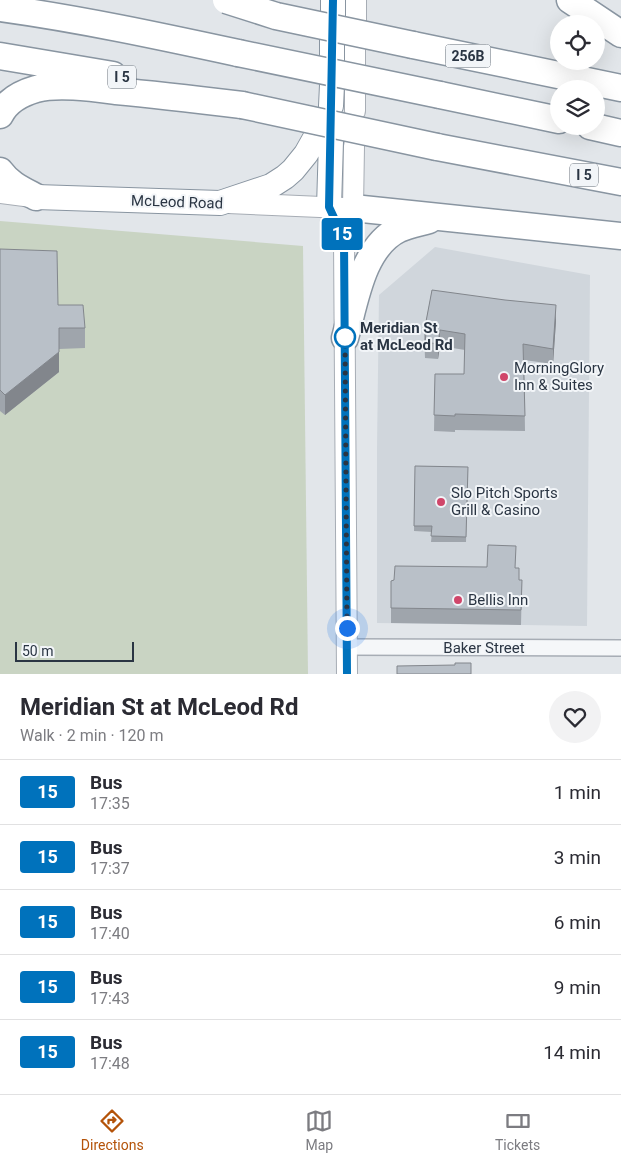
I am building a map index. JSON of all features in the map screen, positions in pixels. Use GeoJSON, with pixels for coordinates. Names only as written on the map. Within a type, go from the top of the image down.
{"type":"FeatureCollection","features":[{"type":"Feature","properties":{"kind":"highway","name":"256B"},"geometry":{"type":"LineString","coordinates":[[226,0],[284,18],[621,88]]}},
{"type":"Feature","properties":{"kind":"highway"},"geometry":{"type":"LineString","coordinates":[[570,0],[621,34]]}},
{"type":"Feature","properties":{"kind":"highway"},"geometry":{"type":"LineString","coordinates":[[0,8],[106,25],[550,118]]}},
{"type":"Feature","properties":{"kind":"highway","name":"I 5"},"geometry":{"type":"LineString","coordinates":[[0,56],[112,75],[437,147],[621,182]]}},
{"type":"Feature","properties":{"kind":"highway"},"geometry":{"type":"LineString","coordinates":[[0,115],[10,102],[22,94],[38,88],[65,86],[242,105]]}},
{"type":"Feature","properties":{"kind":"highway"},"geometry":{"type":"LineString","coordinates":[[605,129],[621,133]]}},
{"type":"Feature","properties":{"kind":"highway"},"geometry":{"type":"LineString","coordinates":[[220,203],[271,186],[293,170],[306,154],[323,139],[341,208],[621,236]]}},
{"type":"Feature","properties":{"kind":"highway"},"geometry":{"type":"LineString","coordinates":[[0,171],[13,185],[36,197]]}},
{"type":"Feature","properties":{"kind":"highway","name":"McLeod Road"},"geometry":{"type":"LineString","coordinates":[[36,197],[220,203]]}},
{"type":"Feature","properties":{"kind":"highway"},"geometry":{"type":"LineString","coordinates":[[345,338],[362,276],[377,248],[398,230],[443,217]]}},
{"type":"Feature","properties":{"kind":"main road"},"geometry":{"type":"LineString","coordinates":[[356,0],[356,22]]}},
{"type":"Feature","properties":{"kind":"main road"},"geometry":{"type":"LineString","coordinates":[[355,65],[356,43]]}},
{"type":"Feature","properties":{"kind":"main road"},"geometry":{"type":"LineString","coordinates":[[355,89],[355,111]]}},
{"type":"Feature","properties":{"kind":"main road"},"geometry":{"type":"LineString","coordinates":[[347,674],[344,239],[341,208],[354,146]]}},
{"type":"Feature","properties":{"kind":"main road","name":"McLeod Road"},"geometry":{"type":"LineString","coordinates":[[0,193],[36,197]]}},
{"type":"Feature","properties":{"kind":"main road","name":"McLeod Road"},"geometry":{"type":"LineString","coordinates":[[220,203],[341,208]]}},
{"type":"Feature","properties":{"kind":"street","name":"Baker Street"},"geometry":{"type":"LineString","coordinates":[[347,647],[621,648]]}},
{"type":"Feature","properties":{"kind":"shaded area"},"geometry":{"type":"Polygon","coordinates":[[[435,247],[590,275],[587,626],[377,623],[379,295],[435,247]]]}},
{"type":"Feature","properties":{"kind":"green space"},"geometry":{"type":"Polygon","coordinates":[[[0,221],[303,246],[308,674],[0,674],[0,221]]]}},
{"type":"Feature","properties":{"kind":"building"},"geometry":{"type":"Polygon","coordinates":[[[0,249],[57,251],[58,305],[83,305],[85,328],[59,328],[59,352],[5,395],[0,390],[0,249]]]}},
{"type":"Feature","properties":{"kind":"building","name":"MorningGlory Inn & Suites"},"geometry":{"type":"Polygon","coordinates":[[[432,290],[556,305],[553,349],[523,344],[525,416],[434,415],[435,374],[464,374],[465,334],[440,330],[438,344],[425,342],[426,333],[424,332],[432,290]]]}},
{"type":"Feature","properties":{"kind":"building","name":"Slo Pitch Sports Grill & Casino"},"geometry":{"type":"Polygon","coordinates":[[[415,466],[468,467],[466,537],[431,536],[432,526],[414,526],[415,466]]]}},
{"type":"Feature","properties":{"kind":"building"},"geometry":{"type":"Polygon","coordinates":[[[488,545],[516,546],[515,568],[519,568],[519,580],[522,580],[521,610],[391,608],[391,581],[394,580],[395,566],[487,567],[488,545]]]}},
{"type":"Feature","properties":{"kind":"building"},"geometry":{"type":"Polygon","coordinates":[[[455,663],[471,663],[471,674],[397,674],[397,666],[455,665],[455,663]]]}},
{"type":"Feature","properties":{"kind":"bus line","name":"15"},"geometry":{"type":"LineString","coordinates":[[333,0],[329,207],[344,239],[347,674]]}},
{"type":"Feature","properties":{"kind":"place","name":"Meridian St at McLeod Rd"},"geometry":{"type":"Point","coordinates":[345,337]}},
{"type":"Feature","properties":{"kind":"place","name":"MorningGlory Inn & Suites"},"geometry":{"type":"Point","coordinates":[504,377]}},
{"type":"Feature","properties":{"kind":"place","name":"Slo Pitch Sports Grill & Casino"},"geometry":{"type":"Point","coordinates":[441,502]}},
{"type":"Feature","properties":{"kind":"place","name":"Bellis Inn"},"geometry":{"type":"Point","coordinates":[458,600]}},
{"type":"Feature","properties":{"kind":"route"},"geometry":{"type":"LineString","coordinates":[[345,337],[347,628]]}}]}
